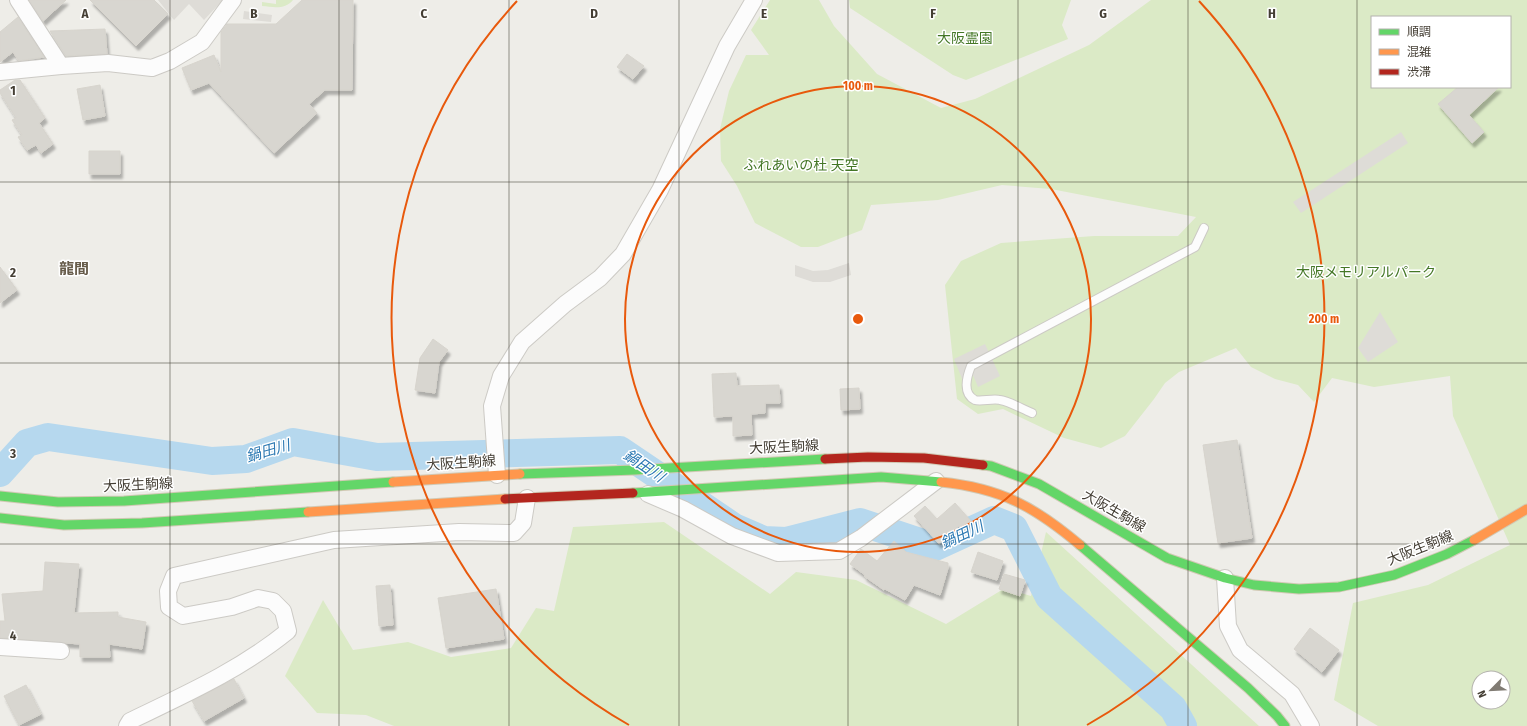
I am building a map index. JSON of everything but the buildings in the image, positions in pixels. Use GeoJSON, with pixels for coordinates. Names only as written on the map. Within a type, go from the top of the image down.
{"type":"FeatureCollection","features":[{"type":"Feature","properties":{"kind":"main road","name":"大阪生駒線"},"geometry":{"type":"LineString","coordinates":[[0,496],[58,502],[124,501],[496,469],[635,470],[868,457],[924,458],[991,466],[1039,484],[1167,558],[1225,578],[1254,585],[1299,589],[1339,587],[1394,575],[1446,554],[1499,526],[1527,509]]}},
{"type":"Feature","properties":{"kind":"main road"},"geometry":{"type":"LineString","coordinates":[[0,518],[64,525],[142,523],[527,498],[665,492],[881,478],[936,481],[959,484],[992,491],[1019,502],[1055,524],[1248,688],[1277,716],[1285,726]]}},
{"type":"Feature","properties":{"kind":"street"},"geometry":{"type":"LineString","coordinates":[[18,0],[61,66]]}},
{"type":"Feature","properties":{"kind":"street"},"geometry":{"type":"LineString","coordinates":[[0,72],[108,62],[152,68],[170,61],[202,42],[233,0]]}},
{"type":"Feature","properties":{"kind":"street"},"geometry":{"type":"LineString","coordinates":[[496,469],[492,406],[501,376],[522,342],[565,304],[600,278],[623,254],[660,190],[727,46],[754,0]]}},
{"type":"Feature","properties":{"kind":"street"},"geometry":{"type":"LineString","coordinates":[[644,492],[683,509],[732,536],[778,553],[839,551],[861,538],[936,481]]}},
{"type":"Feature","properties":{"kind":"street"},"geometry":{"type":"LineString","coordinates":[[127,726],[130,721],[212,682],[268,648],[288,631],[283,611],[273,601],[258,598],[232,607],[183,616],[169,607],[168,591],[174,576],[334,540],[459,532],[514,533],[523,523],[527,498]]}},
{"type":"Feature","properties":{"kind":"street"},"geometry":{"type":"LineString","coordinates":[[1225,578],[1228,626],[1240,650],[1292,694],[1311,726]]}},
{"type":"Feature","properties":{"kind":"street"},"geometry":{"type":"LineString","coordinates":[[0,647],[61,651]]}},
{"type":"Feature","properties":{"kind":"lane"},"geometry":{"type":"LineString","coordinates":[[1032,413],[1001,400],[976,400],[970,396],[966,386],[967,376],[971,366],[1196,247],[1204,228]]}},
{"type":"Feature","properties":{"kind":"green space"},"geometry":{"type":"Polygon","coordinates":[[[276,0],[293,0],[283,7],[262,6],[262,2],[276,4],[276,0]]]}},
{"type":"Feature","properties":{"kind":"green space"},"geometry":{"type":"Polygon","coordinates":[[[770,0],[819,0],[834,26],[877,74],[941,108],[975,99],[1089,45],[1151,0],[1527,0],[1527,726],[1378,726],[1334,700],[1353,603],[1428,585],[1510,545],[1453,416],[1450,376],[1374,387],[1332,378],[1314,402],[1298,385],[1275,379],[1251,367],[1236,348],[1179,372],[1165,383],[1125,436],[1101,448],[1064,438],[1003,409],[978,414],[957,399],[945,285],[961,261],[1001,243],[1094,236],[1178,236],[1196,217],[1051,189],[1002,185],[938,200],[871,205],[862,230],[818,247],[801,247],[755,223],[737,186],[721,161],[720,129],[729,91],[746,55],[769,55],[751,30],[770,0]]]}},
{"type":"Feature","properties":{"kind":"green space","name":"大阪霊園"},"geometry":{"type":"Polygon","coordinates":[[[849,0],[1071,0],[1062,25],[1068,39],[966,80],[953,75],[850,8],[849,0]]]}},
{"type":"Feature","properties":{"kind":"green space"},"geometry":{"type":"Polygon","coordinates":[[[664,522],[770,594],[796,572],[856,580],[946,624],[1005,588],[1031,596],[1046,532],[1259,726],[394,726],[366,715],[317,713],[285,676],[323,600],[353,650],[408,642],[451,657],[511,648],[536,608],[554,611],[573,527],[664,522]]]}},
{"type":"Feature","properties":{"kind":"shaded area"},"geometry":{"type":"Polygon","coordinates":[[[158,0],[223,0],[204,20],[189,4],[174,20],[158,0]]]}},
{"type":"Feature","properties":{"kind":"shaded area"},"geometry":{"type":"Polygon","coordinates":[[[244,11],[272,15],[271,22],[243,19],[244,11]]]}},
{"type":"Feature","properties":{"kind":"shaded area"},"geometry":{"type":"Polygon","coordinates":[[[1401,132],[1408,143],[1301,213],[1293,202],[1401,132]]]}},
{"type":"Feature","properties":{"kind":"shaded area"},"geometry":{"type":"Polygon","coordinates":[[[849,263],[851,275],[830,282],[813,282],[795,276],[795,265],[813,271],[828,270],[849,263]]]}},
{"type":"Feature","properties":{"kind":"shaded area"},"geometry":{"type":"Polygon","coordinates":[[[1380,312],[1398,342],[1368,362],[1358,348],[1380,312]]]}},
{"type":"Feature","properties":{"kind":"shaded area"},"geometry":{"type":"Polygon","coordinates":[[[985,344],[1000,376],[978,387],[973,375],[963,381],[954,359],[985,344]]]}},
{"type":"Feature","properties":{"kind":"waterway","name":"鍋田川"},"geometry":{"type":"LineString","coordinates":[[0,473],[27,443],[48,437],[212,461],[246,459],[293,442],[377,457],[620,450],[734,527],[764,540],[786,541],[860,522],[935,547],[994,520],[1014,528],[1049,597],[1173,708],[1183,726]]}},
{"type":"Feature","properties":{"kind":"traffic: fast"},"geometry":{"type":"LineString","coordinates":[[520,474],[635,470],[825,459]]}},
{"type":"Feature","properties":{"kind":"traffic: fast"},"geometry":{"type":"LineString","coordinates":[[983,465],[991,466],[1039,484],[1167,558],[1225,578],[1254,585],[1299,589],[1339,587],[1394,575],[1447,554],[1474,540]]}},
{"type":"Feature","properties":{"kind":"traffic: fast"},"geometry":{"type":"LineString","coordinates":[[633,493],[881,477],[941,482]]}},
{"type":"Feature","properties":{"kind":"traffic: fast"},"geometry":{"type":"LineString","coordinates":[[0,496],[58,502],[124,501],[393,482]]}},
{"type":"Feature","properties":{"kind":"traffic: fast"},"geometry":{"type":"LineString","coordinates":[[0,518],[64,525],[142,523],[308,512]]}},
{"type":"Feature","properties":{"kind":"traffic: fast"},"geometry":{"type":"LineString","coordinates":[[1080,545],[1248,688],[1277,716],[1285,726]]}},
{"type":"Feature","properties":{"kind":"traffic: slow"},"geometry":{"type":"LineString","coordinates":[[393,482],[520,474]]}},
{"type":"Feature","properties":{"kind":"traffic: slow"},"geometry":{"type":"LineString","coordinates":[[941,482],[982,489],[1016,502],[1048,520],[1080,545]]}},
{"type":"Feature","properties":{"kind":"traffic: slow"},"geometry":{"type":"LineString","coordinates":[[308,512],[505,499]]}},
{"type":"Feature","properties":{"kind":"traffic: slow"},"geometry":{"type":"LineString","coordinates":[[1474,540],[1527,509]]}},
{"type":"Feature","properties":{"kind":"traffic: jam"},"geometry":{"type":"LineString","coordinates":[[825,459],[868,457],[924,458],[983,465]]}},
{"type":"Feature","properties":{"kind":"traffic: jam"},"geometry":{"type":"LineString","coordinates":[[505,499],[633,493]]}},
{"type":"Feature","properties":{"kind":"district","name":"龍間"},"geometry":{"type":"Point","coordinates":[74,269]}},
{"type":"Feature","properties":{"kind":"park label","name":"ふれあいの杜 天空"},"geometry":{"type":"Point","coordinates":[801,165]}},
{"type":"Feature","properties":{"kind":"park label","name":"大阪メモリアルパーク"},"geometry":{"type":"Point","coordinates":[1366,272]}}]}
